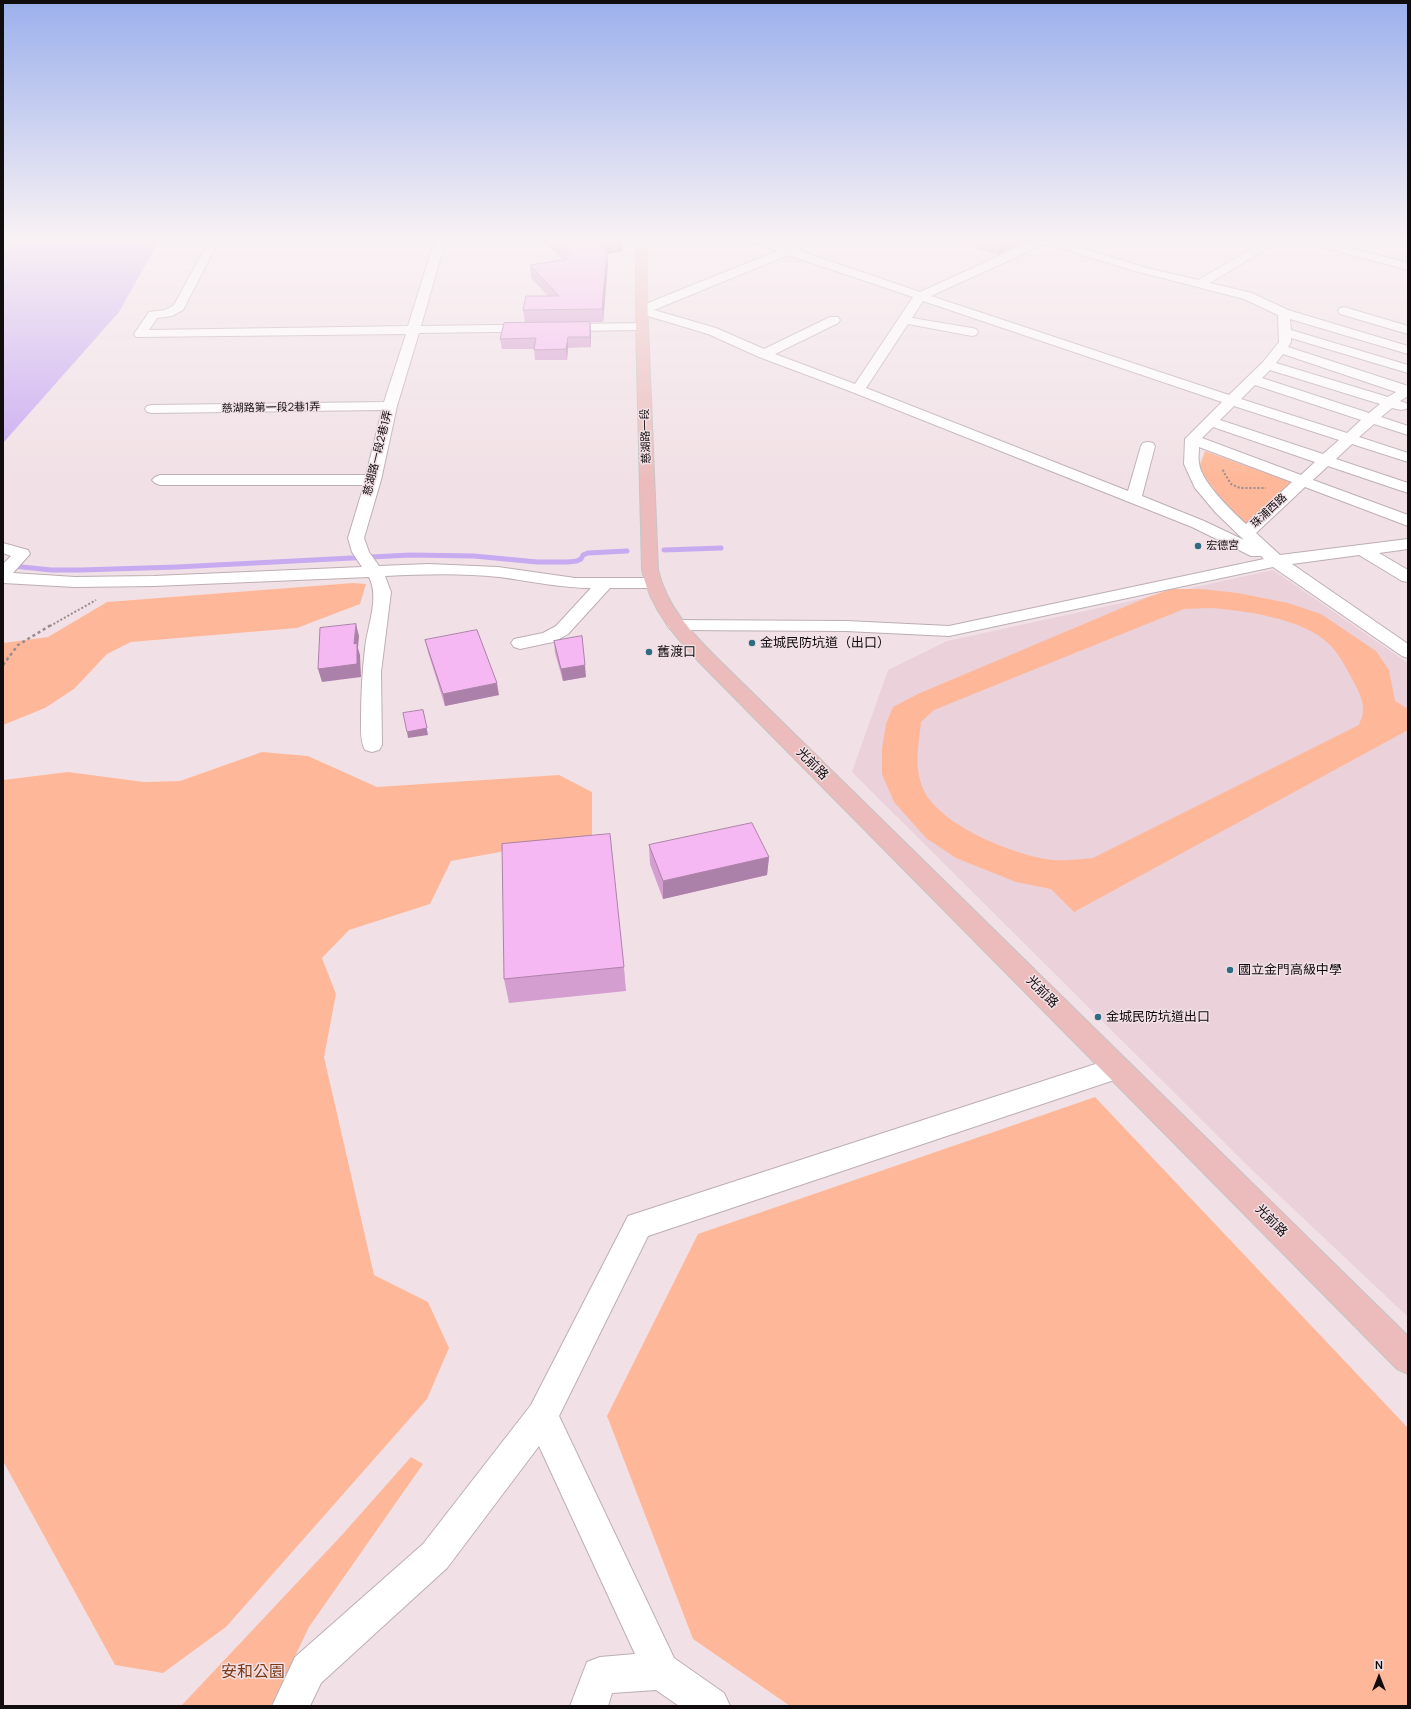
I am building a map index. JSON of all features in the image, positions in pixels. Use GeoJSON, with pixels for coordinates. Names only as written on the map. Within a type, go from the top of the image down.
{"type":"FeatureCollection","features":[{"type":"Feature","properties":{"kind":"main road","name":"慈湖路一段"},"geometry":{"type":"LineString","coordinates":[[642,319],[652,583],[666,610],[676,625]]}},
{"type":"Feature","properties":{"kind":"main road","name":"光前路"},"geometry":{"type":"LineString","coordinates":[[676,625],[710,662],[1408,1358]]}},
{"type":"Feature","properties":{"kind":"street"},"geometry":{"type":"LineString","coordinates":[[150,319],[140,334],[642,326]]}},
{"type":"Feature","properties":{"kind":"street","name":"慈湖路一段2巷1弄"},"geometry":{"type":"LineString","coordinates":[[372,745],[370,704],[374,649],[382,592],[379,579],[358,547],[356,538],[373,480],[390,406],[417,319]]}},
{"type":"Feature","properties":{"kind":"street"},"geometry":{"type":"LineString","coordinates":[[671,319],[712,331],[764,354],[1134,498],[1198,524],[1276,561]]}},
{"type":"Feature","properties":{"kind":"street"},"geometry":{"type":"LineString","coordinates":[[987,319],[1230,401],[1408,458]]}},
{"type":"Feature","properties":{"kind":"street"},"geometry":{"type":"LineString","coordinates":[[1246,533],[1222,510],[1203,488],[1191,464],[1192,439],[1268,365],[1285,342],[1284,319]]}},
{"type":"Feature","properties":{"kind":"street"},"geometry":{"type":"LineString","coordinates":[[1303,319],[1408,350]]}},
{"type":"Feature","properties":{"kind":"street"},"geometry":{"type":"LineString","coordinates":[[1370,319],[1408,330]]}},
{"type":"Feature","properties":{"kind":"street"},"geometry":{"type":"LineString","coordinates":[[764,354],[834,320]]}},
{"type":"Feature","properties":{"kind":"street"},"geometry":{"type":"LineString","coordinates":[[858,390],[904,320],[972,332]]}},
{"type":"Feature","properties":{"kind":"street"},"geometry":{"type":"LineString","coordinates":[[1285,332],[1408,369]]}},
{"type":"Feature","properties":{"kind":"street"},"geometry":{"type":"LineString","coordinates":[[1280,349],[1408,390]]}},
{"type":"Feature","properties":{"kind":"street"},"geometry":{"type":"LineString","coordinates":[[1268,365],[1408,408]]}},
{"type":"Feature","properties":{"kind":"street"},"geometry":{"type":"LineString","coordinates":[[1254,380],[1408,431]]}},
{"type":"Feature","properties":{"kind":"street","name":"珠浦西路"},"geometry":{"type":"LineString","coordinates":[[1408,390],[1390,402],[1246,533],[1276,561],[1408,652]]}},
{"type":"Feature","properties":{"kind":"street","name":"慈湖路第一段2巷1弄"},"geometry":{"type":"LineString","coordinates":[[152,410],[390,406]]}},
{"type":"Feature","properties":{"kind":"street"},"geometry":{"type":"LineString","coordinates":[[1210,421],[1408,488]]}},
{"type":"Feature","properties":{"kind":"street"},"geometry":{"type":"LineString","coordinates":[[1192,439],[1408,520]]}},
{"type":"Feature","properties":{"kind":"street"},"geometry":{"type":"LineString","coordinates":[[1134,498],[1148,446]]}},
{"type":"Feature","properties":{"kind":"street"},"geometry":{"type":"LineString","coordinates":[[160,480],[373,480]]}},
{"type":"Feature","properties":{"kind":"street"},"geometry":{"type":"LineString","coordinates":[[676,625],[846,626],[949,631],[1276,561],[1408,544]]}},
{"type":"Feature","properties":{"kind":"street"},"geometry":{"type":"LineString","coordinates":[[3,548],[22,555],[3,574]]}},
{"type":"Feature","properties":{"kind":"street"},"geometry":{"type":"LineString","coordinates":[[1362,550],[1408,577]]}},
{"type":"Feature","properties":{"kind":"street"},"geometry":{"type":"LineString","coordinates":[[3,578],[46,582],[122,582],[369,564],[428,569],[478,571],[559,581],[604,584],[652,583]]}},
{"type":"Feature","properties":{"kind":"street"},"geometry":{"type":"LineString","coordinates":[[520,643],[555,636],[604,584]]}},
{"type":"Feature","properties":{"kind":"street"},"geometry":{"type":"LineString","coordinates":[[291,1706],[308,1670],[435,1556],[542,1416],[638,1226],[1118,1068]]}},
{"type":"Feature","properties":{"kind":"street"},"geometry":{"type":"LineString","coordinates":[[542,1416],[662,1671],[711,1706]]}},
{"type":"Feature","properties":{"kind":"street"},"geometry":{"type":"LineString","coordinates":[[589,1706],[600,1675],[662,1671]]}},
{"type":"Feature","properties":{"kind":"path"},"geometry":{"type":"LineString","coordinates":[[1228,466],[1223,471],[1231,484],[1240,488],[1262,487],[1268,489]]}},
{"type":"Feature","properties":{"kind":"path"},"geometry":{"type":"LineString","coordinates":[[3,665],[18,645],[54,623]]}},
{"type":"Feature","properties":{"kind":"shaded area"},"geometry":{"type":"Polygon","coordinates":[[[3,319],[113,319],[3,443],[3,319]]]}},
{"type":"Feature","properties":{"kind":"shaded area","name":"國立金門高級中學"},"geometry":{"type":"Polygon","coordinates":[[[1273,570],[1408,663],[1408,1317],[1251,1169],[852,772],[888,670],[947,641],[1273,570]]]}},
{"type":"Feature","properties":{"kind":"green space"},"geometry":{"type":"Polygon","coordinates":[[[1205,451],[1291,482],[1246,524],[1221,497],[1199,467],[1205,451]]]}},
{"type":"Feature","properties":{"kind":"green space"},"geometry":{"type":"Polygon","coordinates":[[[353,583],[366,584],[360,604],[297,628],[131,642],[107,654],[74,689],[45,708],[3,725],[3,643],[48,637],[107,602],[353,583]]]}},
{"type":"Feature","properties":{"kind":"green space"},"geometry":{"type":"Polygon","coordinates":[[[1171,589],[1201,589],[1238,593],[1288,603],[1321,614],[1376,651],[1389,670],[1395,701],[1408,709],[1408,730],[1074,912],[1051,889],[1016,882],[956,858],[926,838],[894,802],[882,774],[882,748],[886,724],[893,707],[920,693],[1148,597],[1171,589]],[[1211,608],[1184,609],[934,710],[921,722],[918,754],[918,771],[922,786],[930,800],[943,813],[959,825],[998,845],[1018,852],[1053,860],[1093,858],[1359,725],[1363,713],[1361,698],[1344,664],[1329,644],[1318,635],[1289,622],[1273,617],[1211,608]]]}},
{"type":"Feature","properties":{"kind":"green space"},"geometry":{"type":"Polygon","coordinates":[[[262,752],[308,756],[377,787],[559,775],[592,792],[592,835],[451,861],[430,904],[349,930],[322,958],[336,994],[324,1057],[374,1275],[428,1302],[449,1348],[427,1399],[226,1627],[163,1673],[115,1665],[3,1461],[3,780],[68,772],[144,782],[180,781],[262,752]]]}},
{"type":"Feature","properties":{"kind":"green space"},"geometry":{"type":"Polygon","coordinates":[[[1095,1097],[1408,1428],[1408,1706],[790,1706],[693,1639],[607,1416],[698,1234],[1095,1097]]]}},
{"type":"Feature","properties":{"kind":"green space","name":"安和公園"},"geometry":{"type":"Polygon","coordinates":[[[411,1457],[423,1464],[309,1627],[271,1706],[181,1706],[341,1536],[411,1457]]]}},
{"type":"Feature","properties":{"kind":"building"},"geometry":{"type":"Polygon","coordinates":[[[590,322],[590,337],[568,337],[566,349],[534,350],[536,338],[500,339],[504,323],[590,322]]]}},
{"type":"Feature","properties":{"kind":"building"},"geometry":{"type":"Polygon","coordinates":[[[356,624],[354,644],[357,643],[357,664],[318,669],[320,628],[356,624]]]}},
{"type":"Feature","properties":{"kind":"building"},"geometry":{"type":"Polygon","coordinates":[[[477,630],[497,683],[443,694],[425,640],[477,630]]]}},
{"type":"Feature","properties":{"kind":"building"},"geometry":{"type":"Polygon","coordinates":[[[582,636],[585,665],[561,669],[554,641],[582,636]]]}},
{"type":"Feature","properties":{"kind":"building"},"geometry":{"type":"Polygon","coordinates":[[[423,710],[427,728],[407,732],[403,713],[423,710]]]}},
{"type":"Feature","properties":{"kind":"building"},"geometry":{"type":"Polygon","coordinates":[[[752,823],[769,857],[663,881],[649,845],[752,823]]]}},
{"type":"Feature","properties":{"kind":"building"},"geometry":{"type":"Polygon","coordinates":[[[610,834],[624,967],[504,979],[502,844],[610,834]]]}},
{"type":"Feature","properties":{"kind":"waterway"},"geometry":{"type":"LineString","coordinates":[[664,550],[721,548]]}},
{"type":"Feature","properties":{"kind":"waterway"},"geometry":{"type":"LineString","coordinates":[[3,565],[51,570],[81,570],[177,567],[410,555],[474,556],[537,562],[568,562],[577,561],[581,559],[583,555],[588,553],[627,551]]}},
{"type":"Feature","properties":{"kind":"place","name":"宏德宮"},"geometry":{"type":"Point","coordinates":[1198,546]}},
{"type":"Feature","properties":{"kind":"place","name":"金城民防坑道（出口）"},"geometry":{"type":"Point","coordinates":[752,643]}},
{"type":"Feature","properties":{"kind":"place","name":"舊渡口"},"geometry":{"type":"Point","coordinates":[649,652]}},
{"type":"Feature","properties":{"kind":"place","name":"國立金門高級中學"},"geometry":{"type":"Point","coordinates":[1230,970]}},
{"type":"Feature","properties":{"kind":"place","name":"金城民防坑道出口"},"geometry":{"type":"Point","coordinates":[1098,1017]}}]}
